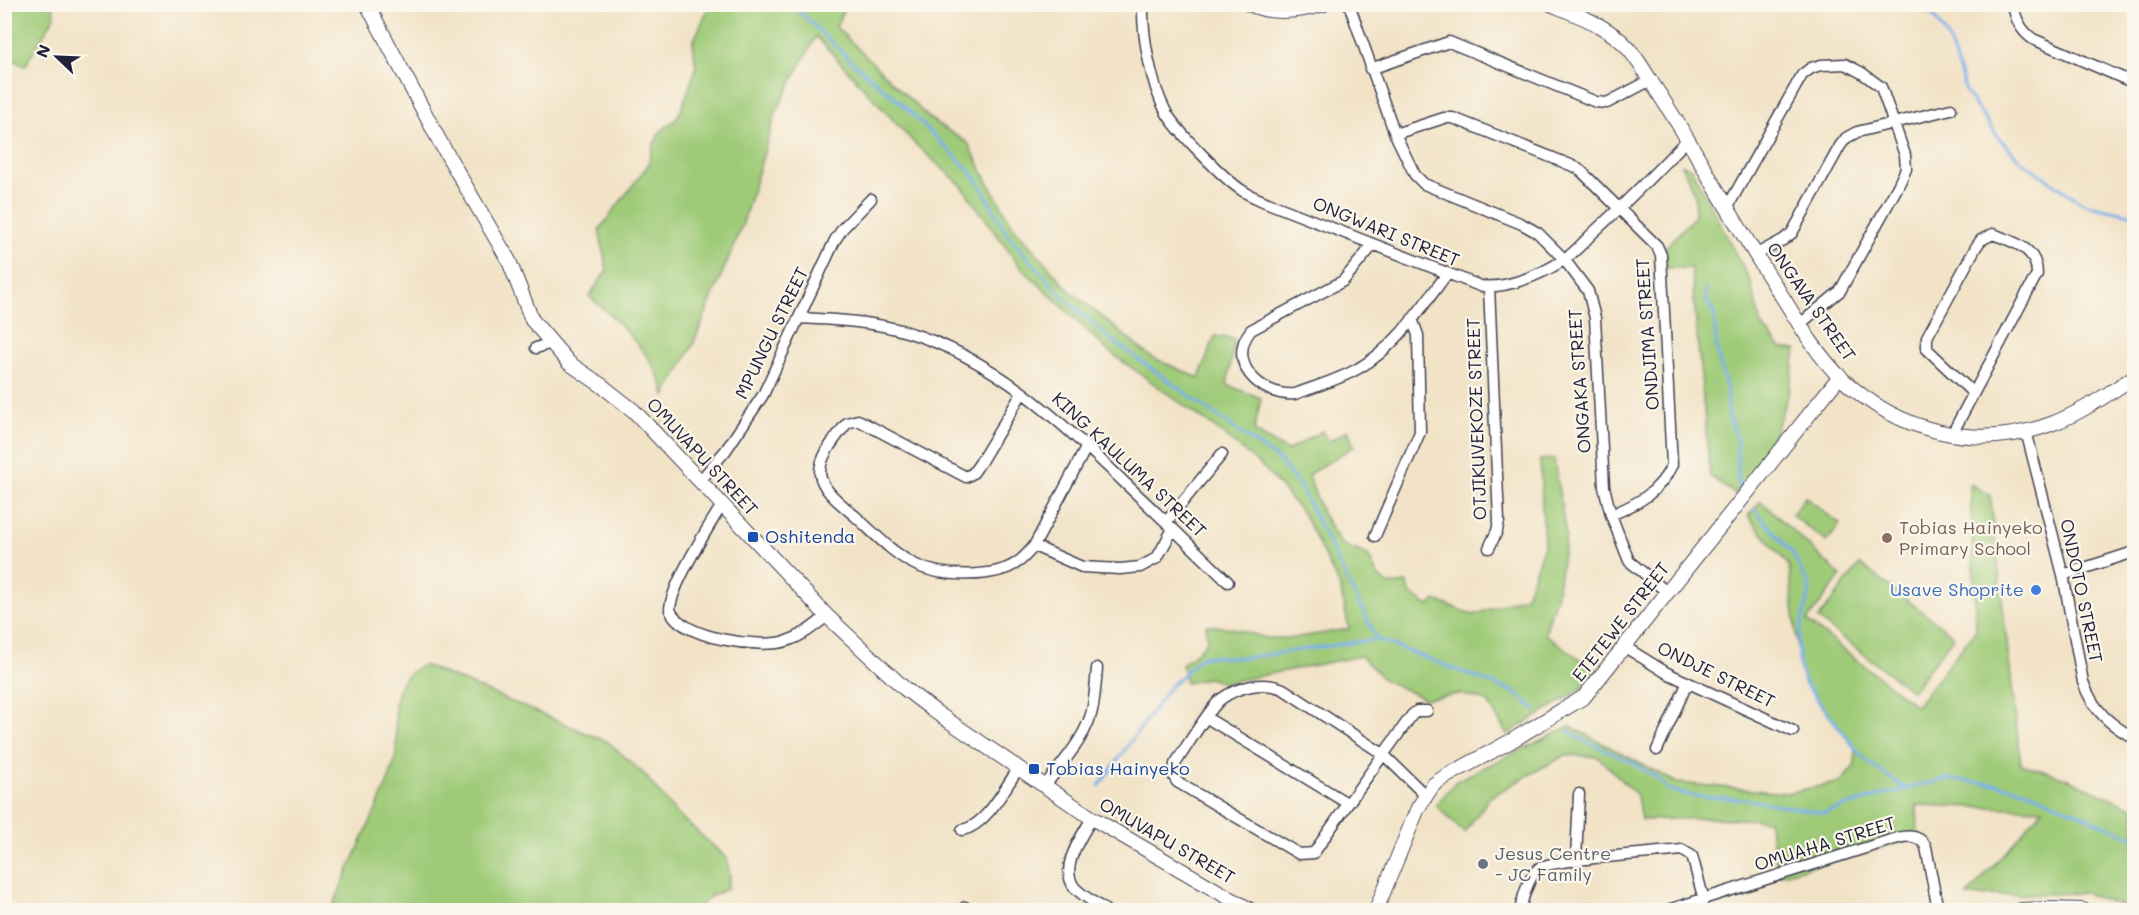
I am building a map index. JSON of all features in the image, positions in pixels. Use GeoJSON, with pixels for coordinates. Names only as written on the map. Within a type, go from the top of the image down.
{"type":"FeatureCollection","features":[{"type":"Feature","properties":{"kind":"street","name":"OMUVAPU STREET"},"geometry":{"type":"LineString","coordinates":[[367,4],[440,142],[509,261],[532,320],[568,363],[634,411],[827,616],[904,687],[937,713],[1092,818],[1250,910]]}},
{"type":"Feature","properties":{"kind":"street","name":"ONGWARI STREET"},"geometry":{"type":"LineString","coordinates":[[1143,4],[1142,19],[1146,45],[1166,113],[1230,182],[1245,192],[1468,283],[1489,287],[1535,275],[1564,260],[1619,209],[1688,139]]}},
{"type":"Feature","properties":{"kind":"street"},"geometry":{"type":"LineString","coordinates":[[1249,4],[1284,11],[1312,8],[1324,4]]}},
{"type":"Feature","properties":{"kind":"street","name":"ONGAKA STREET"},"geometry":{"type":"LineString","coordinates":[[1349,4],[1370,69],[1395,134],[1415,175],[1424,184],[1522,224],[1538,233],[1564,260],[1587,291],[1595,318],[1604,487],[1611,515],[1629,561],[1667,592]]}},
{"type":"Feature","properties":{"kind":"street","name":"ONGAVA STREET"},"geometry":{"type":"LineString","coordinates":[[1551,4],[1597,25],[1621,40],[1651,81],[1688,139],[1755,255],[1800,324],[1840,376],[1888,413],[1913,423],[1971,437],[2026,431],[2073,415],[2134,379]]}},
{"type":"Feature","properties":{"kind":"street"},"geometry":{"type":"LineString","coordinates":[[2013,4],[2016,18],[2023,30],[2033,39],[2134,83]]}},
{"type":"Feature","properties":{"kind":"street"},"geometry":{"type":"LineString","coordinates":[[1370,69],[1449,42],[1596,102],[1607,103],[1651,81]]}},
{"type":"Feature","properties":{"kind":"street"},"geometry":{"type":"LineString","coordinates":[[1727,208],[1797,83],[1811,68],[1840,63],[1850,65],[1881,87],[1905,155],[1906,164],[1898,186],[1840,291],[1800,324]]}},
{"type":"Feature","properties":{"kind":"street"},"geometry":{"type":"LineString","coordinates":[[1755,255],[1792,233],[1846,138],[1857,132],[1893,122],[1951,109]]}},
{"type":"Feature","properties":{"kind":"street","name":"ONDJIMA STREET"},"geometry":{"type":"LineString","coordinates":[[1395,134],[1444,118],[1461,120],[1578,168],[1657,246],[1660,255],[1672,465],[1667,476],[1642,502],[1611,515]]}},
{"type":"Feature","properties":{"kind":"street","name":"MPUNGU STREET"},"geometry":{"type":"LineString","coordinates":[[700,481],[746,423],[763,395],[835,240],[871,199]]}},
{"type":"Feature","properties":{"kind":"street"},"geometry":{"type":"LineString","coordinates":[[1952,434],[2037,274],[2036,259],[2032,254],[2017,244],[1993,234],[1981,240],[1976,246],[1927,337],[1926,343],[1927,349],[1973,393]]}},
{"type":"Feature","properties":{"kind":"street"},"geometry":{"type":"LineString","coordinates":[[1372,245],[1343,281],[1251,330],[1242,346],[1242,353],[1248,372],[1261,386],[1285,395],[1295,394],[1360,367],[1386,348],[1447,274]]}},
{"type":"Feature","properties":{"kind":"street","name":"OTJIKUVEKOZE STREET"},"geometry":{"type":"LineString","coordinates":[[1489,287],[1499,521],[1489,548]]}},
{"type":"Feature","properties":{"kind":"street","name":"KING KAULUMA STREET"},"geometry":{"type":"LineString","coordinates":[[799,318],[883,326],[908,332],[955,351],[984,366],[1040,405],[1087,446],[1228,582]]}},
{"type":"Feature","properties":{"kind":"street"},"geometry":{"type":"LineString","coordinates":[[1376,536],[1420,432],[1418,335],[1412,319]]}},
{"type":"Feature","properties":{"kind":"street"},"geometry":{"type":"LineString","coordinates":[[536,348],[551,343]]}},
{"type":"Feature","properties":{"kind":"street","name":"ETETEWE STREET"},"geometry":{"type":"LineString","coordinates":[[1376,910],[1425,795],[1443,778],[1538,726],[1584,697],[1840,376]]}},
{"type":"Feature","properties":{"kind":"street"},"geometry":{"type":"LineString","coordinates":[[1022,393],[980,464],[973,473],[966,477],[858,420],[847,423],[829,447],[821,465],[820,476],[825,486],[839,502],[888,546],[915,565],[929,570],[967,574],[988,572],[1019,562],[1034,546],[1087,446]]}},
{"type":"Feature","properties":{"kind":"street","name":"ONDOTO STREET"},"geometry":{"type":"LineString","coordinates":[[2026,431],[2063,575],[2088,694],[2101,715],[2134,738]]}},
{"type":"Feature","properties":{"kind":"street"},"geometry":{"type":"LineString","coordinates":[[1034,546],[1082,567],[1120,569],[1140,567],[1152,562],[1157,558],[1170,525],[1222,454]]}},
{"type":"Feature","properties":{"kind":"street"},"geometry":{"type":"LineString","coordinates":[[722,506],[704,533],[673,593],[670,610],[677,620],[721,639],[749,643],[785,642],[806,633],[827,616]]}},
{"type":"Feature","properties":{"kind":"street"},"geometry":{"type":"LineString","coordinates":[[2063,575],[2134,552]]}},
{"type":"Feature","properties":{"kind":"street","name":"ONDJE STREET"},"geometry":{"type":"LineString","coordinates":[[1625,647],[1667,673],[1793,731]]}},
{"type":"Feature","properties":{"kind":"street"},"geometry":{"type":"LineString","coordinates":[[1044,787],[1074,748],[1085,728],[1093,708],[1097,668]]}},
{"type":"Feature","properties":{"kind":"street"},"geometry":{"type":"LineString","coordinates":[[1657,750],[1688,682]]}},
{"type":"Feature","properties":{"kind":"street"},"geometry":{"type":"LineString","coordinates":[[1425,795],[1383,754],[1283,689],[1271,684],[1252,685],[1220,700],[1175,764],[1174,777],[1186,787],[1299,854],[1314,853],[1347,803],[1383,754],[1412,715],[1417,711],[1427,711]]}},
{"type":"Feature","properties":{"kind":"street"},"geometry":{"type":"LineString","coordinates":[[1207,718],[1347,803]]}},
{"type":"Feature","properties":{"kind":"street"},"geometry":{"type":"LineString","coordinates":[[962,830],[979,823],[1018,769]]}},
{"type":"Feature","properties":{"kind":"street"},"geometry":{"type":"LineString","coordinates":[[1576,860],[1579,794]]}},
{"type":"Feature","properties":{"kind":"street"},"geometry":{"type":"LineString","coordinates":[[1092,818],[1072,857],[1069,874],[1076,889],[1105,910]]}},
{"type":"Feature","properties":{"kind":"street","name":"OMUAHA STREET"},"geometry":{"type":"LineString","coordinates":[[1668,910],[1878,844],[1911,836],[1923,842],[1926,847],[1938,910]]}},
{"type":"Feature","properties":{"kind":"street"},"geometry":{"type":"LineString","coordinates":[[1520,910],[1528,885],[1537,869],[1542,866],[1576,860],[1682,850],[1692,856],[1704,900]]}},
{"type":"Feature","properties":{"kind":"street","name":"ETETEWE STREET"},"geometry":{"type":"LineString","coordinates":[[1382,910],[1388,884]]}},
{"type":"Feature","properties":{"kind":"street"},"geometry":{"type":"LineString","coordinates":[[2020,910],[2083,910]]}},
{"type":"Feature","properties":{"kind":"green space"},"geometry":{"type":"Polygon","coordinates":[[[4,5],[53,5],[52,21],[25,66],[5,56],[4,5]]]}},
{"type":"Feature","properties":{"kind":"green space"},"geometry":{"type":"Polygon","coordinates":[[[710,5],[845,5],[836,27],[930,119],[968,143],[1013,226],[1069,290],[1151,357],[1199,378],[1215,336],[1235,339],[1227,385],[1261,398],[1254,431],[1287,451],[1322,431],[1328,442],[1348,430],[1354,446],[1308,475],[1322,513],[1341,544],[1368,555],[1378,576],[1388,585],[1407,583],[1411,594],[1429,606],[1435,600],[1474,615],[1526,596],[1544,546],[1540,460],[1554,459],[1566,536],[1557,593],[1545,634],[1597,671],[1578,691],[1507,734],[1487,701],[1460,694],[1425,699],[1384,680],[1361,656],[1224,683],[1208,678],[1186,683],[1182,665],[1206,643],[1206,625],[1232,628],[1266,638],[1294,638],[1349,629],[1340,587],[1304,515],[1266,470],[1222,433],[1107,350],[1018,264],[961,185],[915,144],[816,36],[776,112],[743,223],[692,347],[665,396],[655,369],[646,355],[623,328],[589,296],[607,270],[599,230],[648,165],[660,132],[676,119],[682,108],[696,68],[693,42],[710,5]]]}},
{"type":"Feature","properties":{"kind":"green space"},"geometry":{"type":"Polygon","coordinates":[[[1682,165],[1691,168],[1751,283],[1761,325],[1781,348],[1796,350],[1789,392],[1774,435],[1757,460],[1755,468],[1735,494],[1710,476],[1691,268],[1666,268],[1664,249],[1695,216],[1695,196],[1682,165]]]}},
{"type":"Feature","properties":{"kind":"green space"},"geometry":{"type":"Polygon","coordinates":[[[1970,484],[1990,495],[2021,764],[2066,778],[2134,808],[2134,910],[2085,893],[1967,896],[2043,809],[1917,805],[1918,838],[1779,875],[1768,820],[1709,818],[1641,820],[1637,795],[1598,757],[1566,755],[1534,772],[1490,797],[1464,833],[1436,805],[1456,781],[1570,726],[1677,783],[1786,793],[1841,782],[1855,765],[1855,748],[1804,682],[1799,664],[1789,566],[1748,516],[1761,501],[1841,576],[1807,621],[1916,706],[1976,630],[1970,484]]]}},
{"type":"Feature","properties":{"kind":"green space"},"geometry":{"type":"Polygon","coordinates":[[[1805,497],[1840,524],[1827,542],[1792,515],[1805,497]]]}},
{"type":"Feature","properties":{"kind":"green space"},"geometry":{"type":"Polygon","coordinates":[[[1860,564],[1954,636],[1912,691],[1818,619],[1860,564]]]}},
{"type":"Feature","properties":{"kind":"green space"},"geometry":{"type":"Polygon","coordinates":[[[424,665],[608,742],[644,774],[676,813],[727,858],[730,876],[727,889],[711,896],[695,910],[331,910],[392,769],[396,753],[395,703],[397,692],[402,682],[411,673],[424,665]]]}},
{"type":"Feature","properties":{"kind":"waterway"},"geometry":{"type":"LineString","coordinates":[[788,4],[901,103],[968,169],[978,181],[1007,234],[1062,296],[1109,338],[1280,461],[1301,488],[1377,639]]}},
{"type":"Feature","properties":{"kind":"waterway"},"geometry":{"type":"LineString","coordinates":[[1912,4],[1934,16],[1948,38],[1967,94],[1999,138],[2021,161],[2084,204],[2130,214],[2134,217]]}},
{"type":"Feature","properties":{"kind":"waterway"},"geometry":{"type":"LineString","coordinates":[[1706,289],[1706,301],[1714,312],[1717,351],[1728,395],[1728,414],[1737,440],[1738,488]]}},
{"type":"Feature","properties":{"kind":"waterway"},"geometry":{"type":"LineString","coordinates":[[1754,509],[1794,555],[1810,589],[1798,641],[1799,664],[1804,682],[1870,764],[1906,789]]}},
{"type":"Feature","properties":{"kind":"waterway"},"geometry":{"type":"LineString","coordinates":[[1099,786],[1169,688],[1202,656],[1244,658],[1377,639],[1514,692],[1536,710]]}},
{"type":"Feature","properties":{"kind":"waterway"},"geometry":{"type":"LineString","coordinates":[[1568,731],[1631,762],[1656,777],[1669,790],[1692,796],[1744,799],[1824,813],[1945,779],[1995,784],[2025,790],[2134,838]]}},
{"type":"Feature","properties":{"kind":"place","name":"Oshitenda"},"geometry":{"type":"Point","coordinates":[753,537]}},
{"type":"Feature","properties":{"kind":"place","name":"Tobias Hainyeko Primary School"},"geometry":{"type":"Point","coordinates":[1887,538]}},
{"type":"Feature","properties":{"kind":"place","name":"Usave Shoprite"},"geometry":{"type":"Point","coordinates":[2036,590]}},
{"type":"Feature","properties":{"kind":"place","name":"Tobias Hainyeko"},"geometry":{"type":"Point","coordinates":[1034,769]}},
{"type":"Feature","properties":{"kind":"place","name":"Jesus Centre - JC Family"},"geometry":{"type":"Point","coordinates":[1483,864]}}]}
